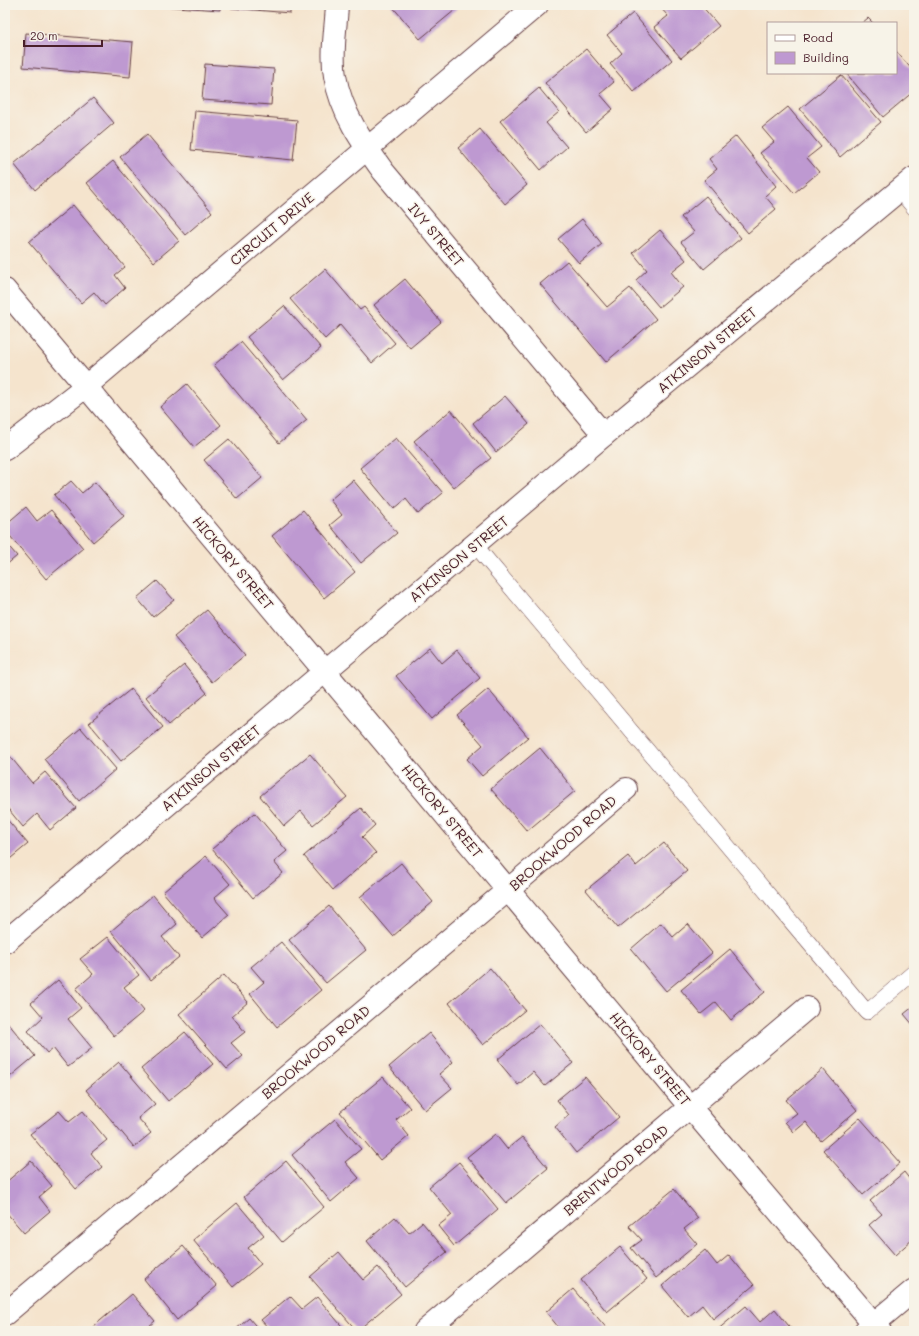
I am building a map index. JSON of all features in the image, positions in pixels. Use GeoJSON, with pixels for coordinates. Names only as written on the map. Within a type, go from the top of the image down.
{"type":"FeatureCollection","features":[{"type":"Feature","properties":{"kind":"street","name":"IVY STREET"},"geometry":{"type":"LineString","coordinates":[[337,5],[334,75],[340,97],[350,120],[367,149],[383,171],[604,435]]}},
{"type":"Feature","properties":{"kind":"street","name":"CIRCUIT DRIVE"},"geometry":{"type":"LineString","coordinates":[[5,449],[85,387],[537,5]]}},
{"type":"Feature","properties":{"kind":"street","name":"ATKINSON STREET"},"geometry":{"type":"LineString","coordinates":[[5,942],[604,435],[906,184]]}},
{"type":"Feature","properties":{"kind":"street","name":"HICKORY STREET"},"geometry":{"type":"LineString","coordinates":[[5,290],[690,1107],[873,1329]]}},
{"type":"Feature","properties":{"kind":"street","name":"BROOKWOOD ROAD"},"geometry":{"type":"LineString","coordinates":[[5,1314],[626,789]]}},
{"type":"Feature","properties":{"kind":"street","name":"BRENTWOOD ROAD"},"geometry":{"type":"LineString","coordinates":[[425,1331],[807,1008]]}},
{"type":"Feature","properties":{"kind":"street"},"geometry":{"type":"LineString","coordinates":[[873,1329],[914,1290]]}},
{"type":"Feature","properties":{"kind":"lane"},"geometry":{"type":"LineString","coordinates":[[906,184],[914,208]]}},
{"type":"Feature","properties":{"kind":"lane"},"geometry":{"type":"LineString","coordinates":[[475,545],[867,1012],[914,972]]}},
{"type":"Feature","properties":{"kind":"building"},"geometry":{"type":"Polygon","coordinates":[[[220,5],[220,10],[161,6],[220,5]]]}},
{"type":"Feature","properties":{"kind":"building"},"geometry":{"type":"Polygon","coordinates":[[[231,5],[290,5],[290,13],[231,8],[231,5]]]}},
{"type":"Feature","properties":{"kind":"building"},"geometry":{"type":"Polygon","coordinates":[[[391,5],[461,5],[420,39],[391,5]]]}},
{"type":"Feature","properties":{"kind":"building"},"geometry":{"type":"Polygon","coordinates":[[[658,5],[701,5],[719,26],[681,58],[654,27],[668,16],[658,5]]]}},
{"type":"Feature","properties":{"kind":"building"},"geometry":{"type":"Polygon","coordinates":[[[633,13],[672,60],[634,92],[610,64],[622,53],[607,35],[633,13]]]}},
{"type":"Feature","properties":{"kind":"building"},"geometry":{"type":"Polygon","coordinates":[[[868,18],[872,22],[863,22],[868,18]]]}},
{"type":"Feature","properties":{"kind":"building"},"geometry":{"type":"Polygon","coordinates":[[[26,33],[133,42],[130,77],[23,67],[26,33]]]}},
{"type":"Feature","properties":{"kind":"building"},"geometry":{"type":"Polygon","coordinates":[[[586,49],[614,82],[600,94],[613,109],[586,132],[545,83],[586,49]]]}},
{"type":"Feature","properties":{"kind":"building"},"geometry":{"type":"Polygon","coordinates":[[[897,52],[914,72],[914,91],[883,117],[847,74],[897,74],[897,52]]]}},
{"type":"Feature","properties":{"kind":"building"},"geometry":{"type":"Polygon","coordinates":[[[205,64],[274,69],[271,105],[202,100],[205,64]]]}},
{"type":"Feature","properties":{"kind":"building"},"geometry":{"type":"Polygon","coordinates":[[[841,75],[881,122],[840,157],[800,109],[841,75]]]}},
{"type":"Feature","properties":{"kind":"building"},"geometry":{"type":"Polygon","coordinates":[[[539,88],[559,112],[546,123],[567,147],[541,170],[500,121],[539,88]]]}},
{"type":"Feature","properties":{"kind":"building"},"geometry":{"type":"Polygon","coordinates":[[[93,98],[114,123],[35,190],[14,164],[93,98]]]}},
{"type":"Feature","properties":{"kind":"building"},"geometry":{"type":"Polygon","coordinates":[[[788,107],[821,147],[807,158],[819,172],[794,193],[760,153],[774,142],[762,128],[788,107]]]}},
{"type":"Feature","properties":{"kind":"building"},"geometry":{"type":"Polygon","coordinates":[[[195,111],[297,120],[293,160],[191,150],[195,111]]]}},
{"type":"Feature","properties":{"kind":"building"},"geometry":{"type":"Polygon","coordinates":[[[480,129],[527,185],[505,204],[458,148],[480,129]]]}},
{"type":"Feature","properties":{"kind":"building"},"geometry":{"type":"Polygon","coordinates":[[[147,134],[212,212],[185,235],[120,157],[147,134]]]}},
{"type":"Feature","properties":{"kind":"building"},"geometry":{"type":"Polygon","coordinates":[[[736,136],[776,186],[765,196],[776,209],[748,233],[704,180],[717,169],[709,159],[736,136]]]}},
{"type":"Feature","properties":{"kind":"building"},"geometry":{"type":"Polygon","coordinates":[[[113,161],[179,241],[154,262],[87,183],[113,161]]]}},
{"type":"Feature","properties":{"kind":"building"},"geometry":{"type":"Polygon","coordinates":[[[706,196],[741,238],[704,269],[681,242],[694,232],[681,217],[706,196]]]}},
{"type":"Feature","properties":{"kind":"building"},"geometry":{"type":"Polygon","coordinates":[[[73,205],[125,267],[115,275],[125,288],[105,305],[94,292],[81,303],[29,242],[73,205]]]}},
{"type":"Feature","properties":{"kind":"building"},"geometry":{"type":"Polygon","coordinates":[[[582,219],[602,244],[579,263],[558,239],[582,219]]]}},
{"type":"Feature","properties":{"kind":"building"},"geometry":{"type":"Polygon","coordinates":[[[660,230],[686,260],[671,272],[683,287],[659,307],[636,280],[647,270],[633,253],[660,230]]]}},
{"type":"Feature","properties":{"kind":"building"},"geometry":{"type":"Polygon","coordinates":[[[567,261],[607,307],[630,288],[656,319],[606,362],[540,284],[567,261]]]}},
{"type":"Feature","properties":{"kind":"building"},"geometry":{"type":"Polygon","coordinates":[[[325,269],[360,310],[364,307],[395,343],[372,363],[340,325],[325,339],[290,299],[325,269]]]}},
{"type":"Feature","properties":{"kind":"building"},"geometry":{"type":"Polygon","coordinates":[[[405,279],[441,322],[410,348],[374,305],[405,279]]]}},
{"type":"Feature","properties":{"kind":"building"},"geometry":{"type":"Polygon","coordinates":[[[284,306],[321,348],[283,380],[247,337],[284,306]]]}},
{"type":"Feature","properties":{"kind":"building"},"geometry":{"type":"Polygon","coordinates":[[[241,342],[307,420],[279,443],[214,365],[241,342]]]}},
{"type":"Feature","properties":{"kind":"building"},"geometry":{"type":"Polygon","coordinates":[[[187,384],[221,425],[194,447],[160,407],[187,384]]]}},
{"type":"Feature","properties":{"kind":"building"},"geometry":{"type":"Polygon","coordinates":[[[505,396],[529,424],[496,452],[473,423],[505,396]]]}},
{"type":"Feature","properties":{"kind":"building"},"geometry":{"type":"Polygon","coordinates":[[[451,410],[491,458],[454,488],[414,441],[451,410]]]}},
{"type":"Feature","properties":{"kind":"building"},"geometry":{"type":"Polygon","coordinates":[[[396,438],[443,493],[418,514],[406,499],[394,509],[360,468],[396,438]]]}},
{"type":"Feature","properties":{"kind":"building"},"geometry":{"type":"Polygon","coordinates":[[[229,439],[262,478],[237,499],[204,460],[229,439]]]}},
{"type":"Feature","properties":{"kind":"building"},"geometry":{"type":"Polygon","coordinates":[[[353,480],[397,533],[361,563],[330,525],[342,515],[330,500],[353,480]]]}},
{"type":"Feature","properties":{"kind":"building"},"geometry":{"type":"Polygon","coordinates":[[[71,481],[82,493],[95,482],[124,516],[93,542],[54,495],[71,481]]]}},
{"type":"Feature","properties":{"kind":"building"},"geometry":{"type":"Polygon","coordinates":[[[26,507],[37,521],[51,510],[83,548],[46,579],[5,530],[5,525],[26,507]]]}},
{"type":"Feature","properties":{"kind":"building"},"geometry":{"type":"Polygon","coordinates":[[[303,510],[355,572],[324,598],[272,536],[303,510]]]}},
{"type":"Feature","properties":{"kind":"building"},"geometry":{"type":"Polygon","coordinates":[[[5,542],[17,556],[5,566],[5,542]]]}},
{"type":"Feature","properties":{"kind":"building"},"geometry":{"type":"Polygon","coordinates":[[[157,581],[174,600],[153,617],[137,598],[157,581]]]}},
{"type":"Feature","properties":{"kind":"building"},"geometry":{"type":"Polygon","coordinates":[[[207,610],[245,655],[212,682],[174,637],[207,610]]]}},
{"type":"Feature","properties":{"kind":"building"},"geometry":{"type":"Polygon","coordinates":[[[430,648],[442,663],[457,650],[480,678],[432,719],[396,676],[430,648]]]}},
{"type":"Feature","properties":{"kind":"building"},"geometry":{"type":"Polygon","coordinates":[[[184,665],[207,693],[169,725],[146,697],[184,665]]]}},
{"type":"Feature","properties":{"kind":"building"},"geometry":{"type":"Polygon","coordinates":[[[131,689],[163,727],[121,761],[89,723],[131,689]]]}},
{"type":"Feature","properties":{"kind":"building"},"geometry":{"type":"Polygon","coordinates":[[[488,689],[528,737],[482,776],[467,759],[483,745],[457,715],[488,689]]]}},
{"type":"Feature","properties":{"kind":"building"},"geometry":{"type":"Polygon","coordinates":[[[81,728],[116,769],[79,801],[44,759],[81,728]]]}},
{"type":"Feature","properties":{"kind":"building"},"geometry":{"type":"Polygon","coordinates":[[[540,748],[575,791],[527,831],[491,789],[540,748]]]}},
{"type":"Feature","properties":{"kind":"building"},"geometry":{"type":"Polygon","coordinates":[[[310,754],[347,797],[313,825],[301,811],[284,826],[260,796],[310,754]]]}},
{"type":"Feature","properties":{"kind":"building"},"geometry":{"type":"Polygon","coordinates":[[[9,755],[32,783],[45,772],[76,808],[50,830],[37,814],[23,827],[5,805],[5,759],[9,755]]]}},
{"type":"Feature","properties":{"kind":"building"},"geometry":{"type":"Polygon","coordinates":[[[361,808],[375,825],[362,837],[376,853],[333,890],[304,856],[361,808]]]}},
{"type":"Feature","properties":{"kind":"building"},"geometry":{"type":"Polygon","coordinates":[[[255,813],[287,851],[274,862],[283,873],[253,898],[212,849],[255,813]]]}},
{"type":"Feature","properties":{"kind":"building"},"geometry":{"type":"Polygon","coordinates":[[[5,817],[28,844],[5,863],[5,817]]]}},
{"type":"Feature","properties":{"kind":"building"},"geometry":{"type":"Polygon","coordinates":[[[664,843],[687,871],[618,928],[586,890],[628,856],[636,866],[664,843]]]}},
{"type":"Feature","properties":{"kind":"building"},"geometry":{"type":"Polygon","coordinates":[[[206,856],[230,884],[214,898],[229,915],[202,938],[163,892],[206,856]]]}},
{"type":"Feature","properties":{"kind":"building"},"geometry":{"type":"Polygon","coordinates":[[[401,863],[433,902],[393,936],[360,897],[401,863]]]}},
{"type":"Feature","properties":{"kind":"building"},"geometry":{"type":"Polygon","coordinates":[[[153,895],[177,924],[162,937],[179,957],[151,980],[111,931],[153,895]]]}},
{"type":"Feature","properties":{"kind":"building"},"geometry":{"type":"Polygon","coordinates":[[[329,906],[366,950],[326,983],[289,940],[329,906]]]}},
{"type":"Feature","properties":{"kind":"building"},"geometry":{"type":"Polygon","coordinates":[[[661,923],[673,937],[688,924],[712,953],[666,991],[631,949],[661,923]]]}},
{"type":"Feature","properties":{"kind":"building"},"geometry":{"type":"Polygon","coordinates":[[[108,937],[139,975],[124,987],[144,1011],[114,1036],[76,989],[93,974],[80,959],[108,937]]]}},
{"type":"Feature","properties":{"kind":"building"},"geometry":{"type":"Polygon","coordinates":[[[281,942],[321,990],[277,1027],[250,994],[264,982],[251,967],[281,942]]]}},
{"type":"Feature","properties":{"kind":"building"},"geometry":{"type":"Polygon","coordinates":[[[730,949],[765,992],[731,1020],[716,1002],[701,1014],[681,990],[730,949]]]}},
{"type":"Feature","properties":{"kind":"building"},"geometry":{"type":"Polygon","coordinates":[[[490,968],[525,1010],[483,1045],[449,1003],[490,968]]]}},
{"type":"Feature","properties":{"kind":"building"},"geometry":{"type":"Polygon","coordinates":[[[224,975],[248,1002],[232,1016],[245,1032],[231,1043],[243,1056],[227,1069],[179,1014],[224,975]]]}},
{"type":"Feature","properties":{"kind":"building"},"geometry":{"type":"Polygon","coordinates":[[[58,980],[81,1008],[68,1019],[92,1048],[68,1067],[53,1048],[47,1053],[28,1031],[43,1017],[31,1003],[58,980]]]}},
{"type":"Feature","properties":{"kind":"building"},"geometry":{"type":"Polygon","coordinates":[[[914,1006],[914,1026],[904,1014],[914,1006]]]}},
{"type":"Feature","properties":{"kind":"building"},"geometry":{"type":"Polygon","coordinates":[[[8,1023],[35,1056],[5,1081],[5,1026],[8,1023]]]}},
{"type":"Feature","properties":{"kind":"building"},"geometry":{"type":"Polygon","coordinates":[[[540,1024],[573,1063],[545,1086],[533,1072],[518,1085],[497,1060],[540,1024]]]}},
{"type":"Feature","properties":{"kind":"building"},"geometry":{"type":"Polygon","coordinates":[[[185,1032],[213,1064],[168,1101],[141,1069],[185,1032]]]}},
{"type":"Feature","properties":{"kind":"building"},"geometry":{"type":"Polygon","coordinates":[[[429,1033],[453,1062],[439,1074],[452,1088],[425,1110],[389,1067],[429,1033]]]}},
{"type":"Feature","properties":{"kind":"building"},"geometry":{"type":"Polygon","coordinates":[[[119,1062],[155,1104],[138,1118],[151,1133],[134,1147],[86,1090],[119,1062]]]}},
{"type":"Feature","properties":{"kind":"building"},"geometry":{"type":"Polygon","coordinates":[[[823,1069],[857,1110],[821,1141],[806,1122],[794,1132],[785,1122],[797,1113],[786,1100],[823,1069]]]}},
{"type":"Feature","properties":{"kind":"building"},"geometry":{"type":"Polygon","coordinates":[[[383,1077],[410,1108],[396,1120],[409,1136],[380,1160],[340,1112],[383,1077]]]}},
{"type":"Feature","properties":{"kind":"building"},"geometry":{"type":"Polygon","coordinates":[[[585,1077],[619,1117],[576,1153],[555,1127],[569,1115],[557,1100],[585,1077]]]}},
{"type":"Feature","properties":{"kind":"building"},"geometry":{"type":"Polygon","coordinates":[[[59,1111],[69,1122],[83,1111],[107,1140],[91,1153],[102,1167],[76,1189],[30,1134],[59,1111]]]}},
{"type":"Feature","properties":{"kind":"building"},"geometry":{"type":"Polygon","coordinates":[[[860,1118],[900,1163],[863,1195],[823,1150],[860,1118]]]}},
{"type":"Feature","properties":{"kind":"building"},"geometry":{"type":"Polygon","coordinates":[[[335,1119],[361,1149],[345,1162],[359,1178],[331,1202],[292,1155],[335,1119]]]}},
{"type":"Feature","properties":{"kind":"building"},"geometry":{"type":"Polygon","coordinates":[[[495,1134],[507,1149],[522,1137],[548,1168],[506,1203],[467,1157],[495,1134]]]}},
{"type":"Feature","properties":{"kind":"building"},"geometry":{"type":"Polygon","coordinates":[[[31,1161],[52,1186],[39,1197],[50,1211],[24,1233],[5,1211],[5,1183],[31,1161]]]}},
{"type":"Feature","properties":{"kind":"building"},"geometry":{"type":"Polygon","coordinates":[[[286,1161],[324,1207],[282,1242],[244,1197],[286,1161]]]}},
{"type":"Feature","properties":{"kind":"building"},"geometry":{"type":"Polygon","coordinates":[[[459,1162],[498,1209],[454,1246],[438,1226],[452,1215],[429,1187],[459,1162]]]}},
{"type":"Feature","properties":{"kind":"building"},"geometry":{"type":"Polygon","coordinates":[[[904,1172],[911,1181],[914,1178],[914,1238],[895,1255],[869,1225],[882,1214],[870,1201],[904,1172]]]}},
{"type":"Feature","properties":{"kind":"building"},"geometry":{"type":"Polygon","coordinates":[[[674,1189],[698,1218],[684,1229],[697,1244],[656,1278],[631,1248],[642,1240],[629,1226],[674,1189]]]}},
{"type":"Feature","properties":{"kind":"building"},"geometry":{"type":"Polygon","coordinates":[[[237,1203],[264,1235],[248,1248],[261,1264],[233,1287],[193,1240],[237,1203]]]}},
{"type":"Feature","properties":{"kind":"building"},"geometry":{"type":"Polygon","coordinates":[[[395,1217],[409,1233],[422,1222],[447,1252],[405,1287],[367,1241],[395,1217]]]}},
{"type":"Feature","properties":{"kind":"building"},"geometry":{"type":"Polygon","coordinates":[[[183,1246],[217,1286],[177,1320],[144,1279],[183,1246]]]}},
{"type":"Feature","properties":{"kind":"building"},"geometry":{"type":"Polygon","coordinates":[[[620,1247],[647,1279],[607,1312],[581,1280],[620,1247]]]}},
{"type":"Feature","properties":{"kind":"building"},"geometry":{"type":"Polygon","coordinates":[[[705,1250],[717,1265],[729,1255],[754,1285],[713,1319],[702,1305],[688,1317],[662,1286],[705,1250]]]}},
{"type":"Feature","properties":{"kind":"building"},"geometry":{"type":"Polygon","coordinates":[[[339,1252],[363,1280],[378,1267],[401,1294],[357,1331],[310,1277],[339,1252]]]}},
{"type":"Feature","properties":{"kind":"building"},"geometry":{"type":"Polygon","coordinates":[[[573,1289],[609,1331],[555,1331],[559,1328],[546,1312],[573,1289]]]}},
{"type":"Feature","properties":{"kind":"building"},"geometry":{"type":"Polygon","coordinates":[[[132,1294],[155,1321],[143,1331],[99,1331],[94,1326],[132,1294]]]}},
{"type":"Feature","properties":{"kind":"building"},"geometry":{"type":"Polygon","coordinates":[[[290,1296],[302,1309],[317,1297],[346,1331],[271,1331],[261,1320],[290,1296]]]}},
{"type":"Feature","properties":{"kind":"building"},"geometry":{"type":"Polygon","coordinates":[[[746,1306],[760,1322],[775,1309],[793,1331],[716,1331],[746,1306]]]}},
{"type":"Feature","properties":{"kind":"building"},"geometry":{"type":"Polygon","coordinates":[[[249,1318],[260,1331],[234,1331],[249,1318]]]}}]}
